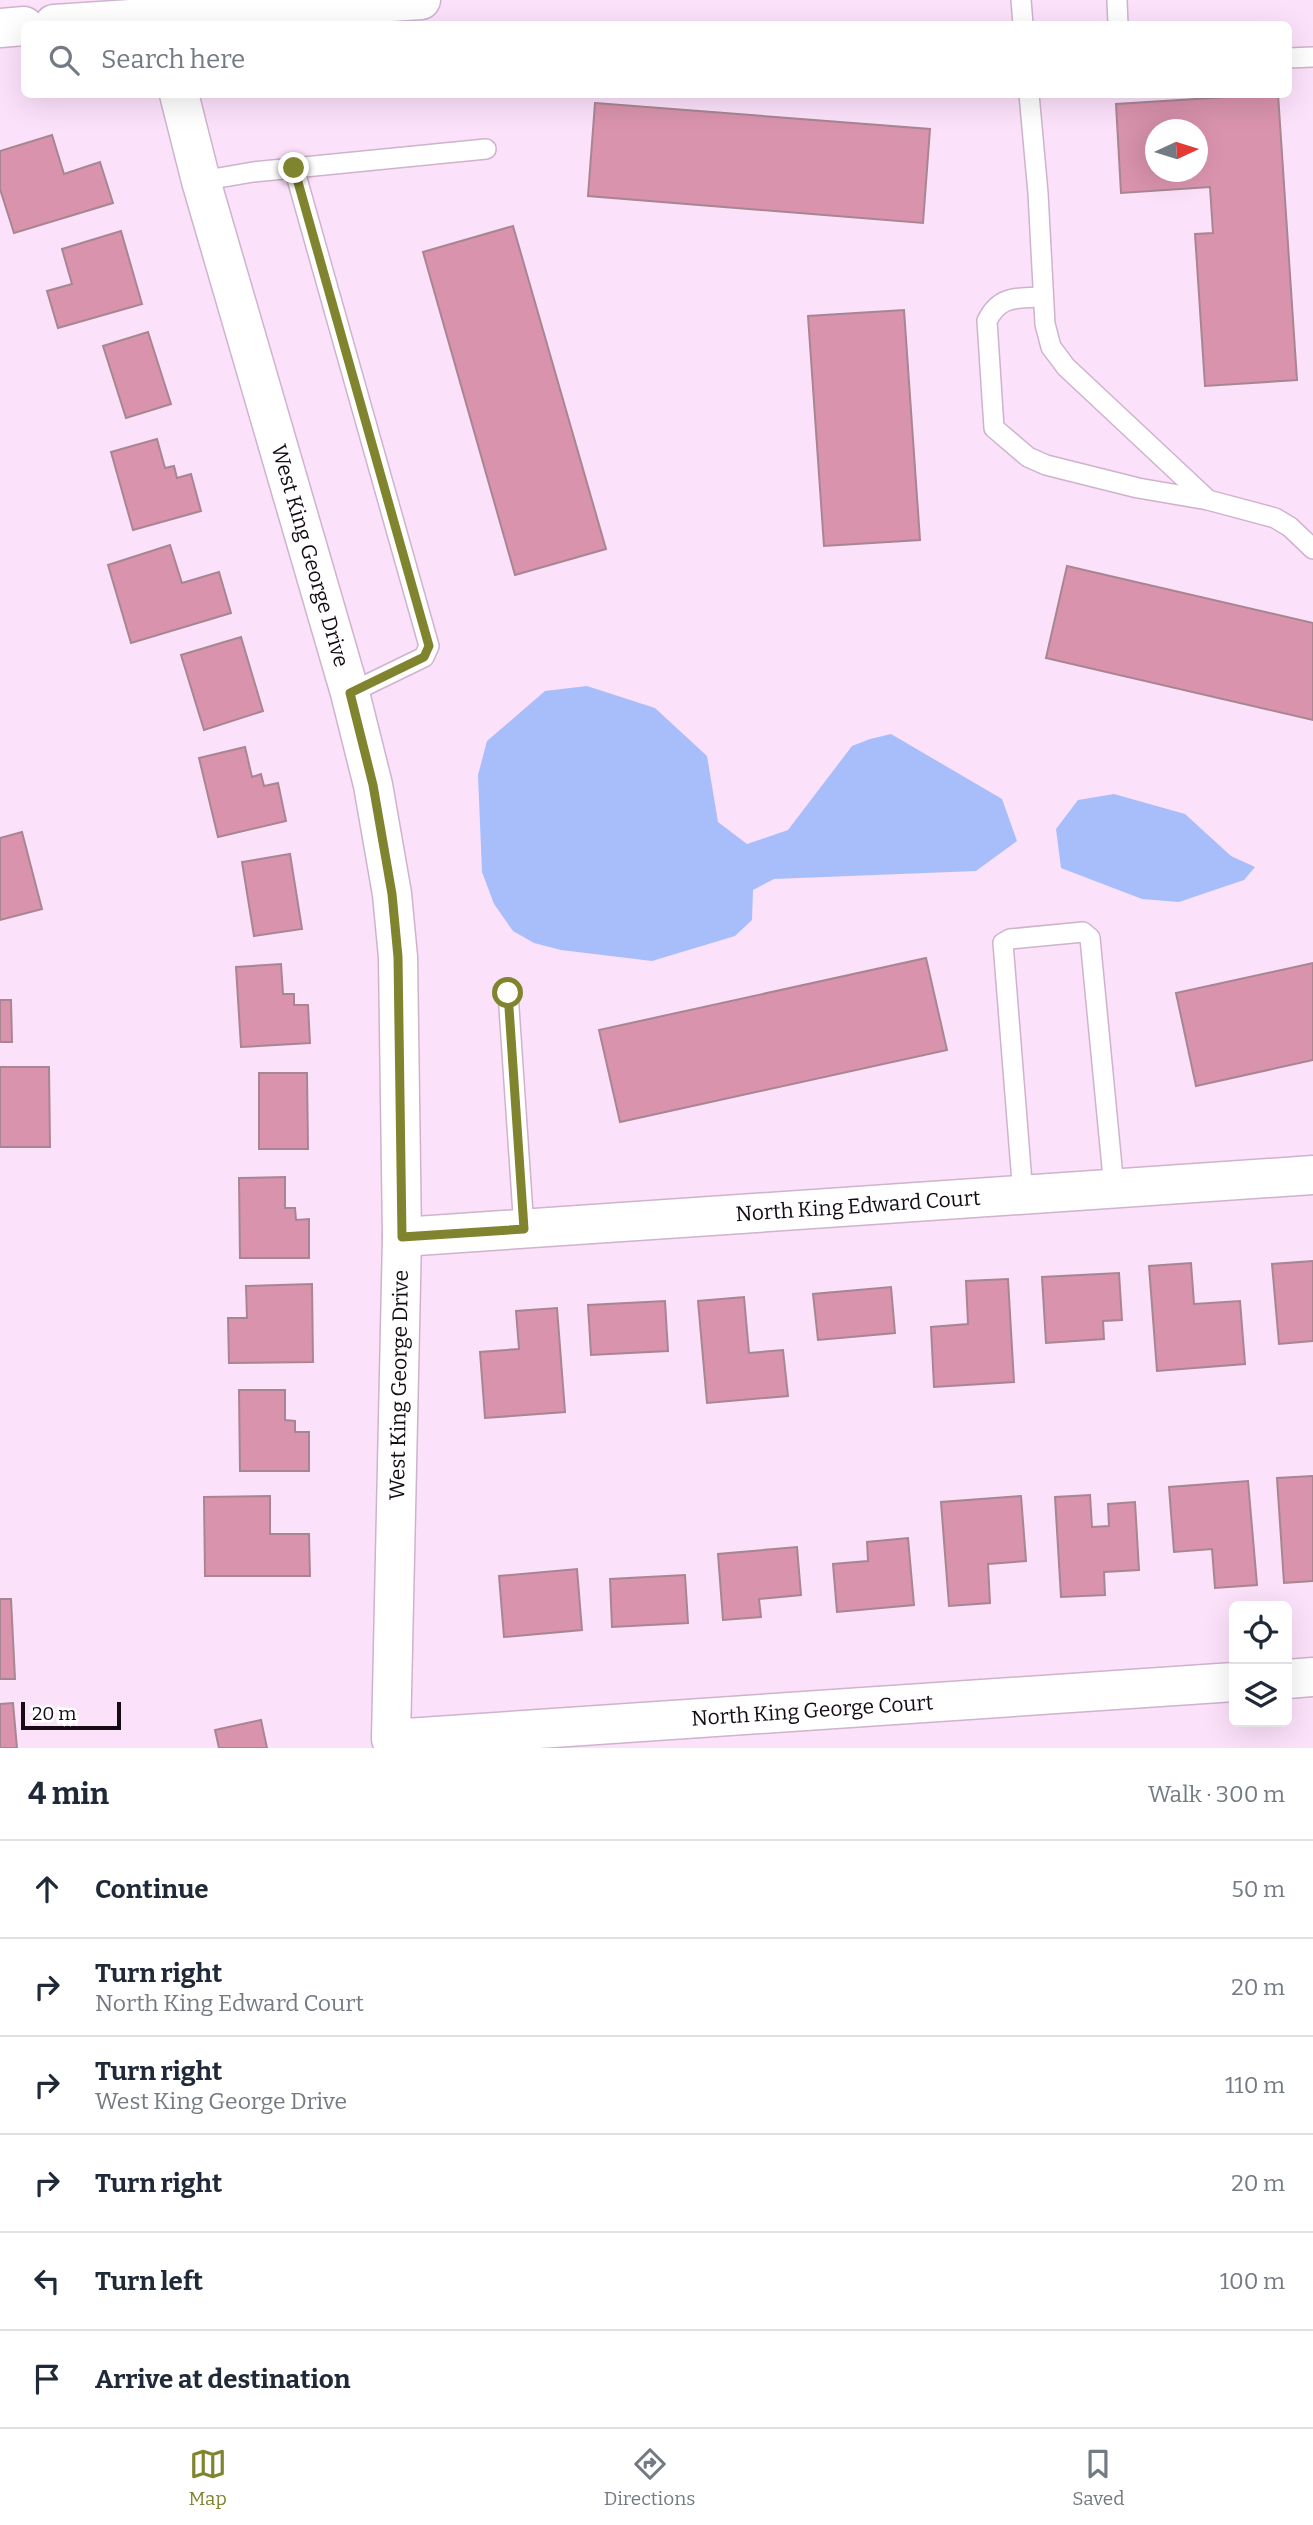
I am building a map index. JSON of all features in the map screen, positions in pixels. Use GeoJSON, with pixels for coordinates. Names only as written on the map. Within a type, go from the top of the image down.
{"type":"FeatureCollection","features":[{"type":"Feature","properties":{"kind":"street"},"geometry":{"type":"LineString","coordinates":[[91,21],[421,0]]}},
{"type":"Feature","properties":{"kind":"street"},"geometry":{"type":"LineString","coordinates":[[0,28],[21,26]]}},
{"type":"Feature","properties":{"kind":"street","name":"West King George Drive"},"geometry":{"type":"LineString","coordinates":[[181,98],[201,181],[350,693],[373,785],[392,894],[398,957],[402,1237],[391,1739]]}},
{"type":"Feature","properties":{"kind":"street","name":"North King Edward Court"},"geometry":{"type":"LineString","coordinates":[[402,1237],[1313,1175]]}},
{"type":"Feature","properties":{"kind":"street"},"geometry":{"type":"LineString","coordinates":[[1292,1679],[1313,1677]]}},
{"type":"Feature","properties":{"kind":"street","name":"North King George Court"},"geometry":{"type":"LineString","coordinates":[[391,1739],[1229,1682]]}},
{"type":"Feature","properties":{"kind":"lane"},"geometry":{"type":"LineString","coordinates":[[1021,0],[1023,21]]}},
{"type":"Feature","properties":{"kind":"lane"},"geometry":{"type":"LineString","coordinates":[[1117,0],[1118,21]]}},
{"type":"Feature","properties":{"kind":"lane"},"geometry":{"type":"LineString","coordinates":[[1292,58],[1313,57]]}},
{"type":"Feature","properties":{"kind":"lane"},"geometry":{"type":"LineString","coordinates":[[1029,98],[1038,193],[1042,297],[1051,347],[1066,367],[1208,500]]}},
{"type":"Feature","properties":{"kind":"lane"},"geometry":{"type":"LineString","coordinates":[[201,181],[253,172],[486,149]]}},
{"type":"Feature","properties":{"kind":"lane"},"geometry":{"type":"LineString","coordinates":[[294,168],[429,646],[424,657],[350,693]]}},
{"type":"Feature","properties":{"kind":"lane"},"geometry":{"type":"LineString","coordinates":[[1042,297],[1009,299],[993,308],[987,321],[995,428],[1028,457],[1046,465],[1138,488],[1208,500],[1275,518],[1290,527],[1313,549]]}},
{"type":"Feature","properties":{"kind":"lane"},"geometry":{"type":"LineString","coordinates":[[1023,1195],[1003,943],[1010,939],[1083,932],[1090,938],[1114,1188]]}},
{"type":"Feature","properties":{"kind":"lane"},"geometry":{"type":"LineString","coordinates":[[508,993],[524,1229]]}},
{"type":"Feature","properties":{"kind":"water"},"geometry":{"type":"Polygon","coordinates":[[[587,686],[655,708],[707,756],[718,822],[747,844],[788,830],[852,746],[891,734],[1002,799],[1017,841],[976,871],[774,879],[753,890],[752,920],[735,936],[652,961],[561,950],[534,943],[513,931],[494,904],[482,872],[478,775],[487,741],[545,691],[587,686]]]}},
{"type":"Feature","properties":{"kind":"water"},"geometry":{"type":"Polygon","coordinates":[[[1114,794],[1185,814],[1231,856],[1255,867],[1244,880],[1179,902],[1142,899],[1061,868],[1056,829],[1078,800],[1114,794]]]}},
{"type":"Feature","properties":{"kind":"building"},"geometry":{"type":"Polygon","coordinates":[[[1213,98],[1278,98],[1297,380],[1205,386],[1195,234],[1213,233],[1210,187],[1121,193],[1116,104],[1213,98]]]}},
{"type":"Feature","properties":{"kind":"building"},"geometry":{"type":"Polygon","coordinates":[[[595,103],[930,129],[923,223],[588,196],[595,103]]]}},
{"type":"Feature","properties":{"kind":"building"},"geometry":{"type":"Polygon","coordinates":[[[52,135],[64,174],[100,162],[113,203],[14,233],[0,189],[0,151],[52,135]]]}},
{"type":"Feature","properties":{"kind":"building"},"geometry":{"type":"Polygon","coordinates":[[[513,226],[606,549],[515,575],[423,252],[513,226]]]}},
{"type":"Feature","properties":{"kind":"building"},"geometry":{"type":"Polygon","coordinates":[[[121,231],[142,304],[58,328],[47,291],[72,284],[62,249],[121,231]]]}},
{"type":"Feature","properties":{"kind":"building"},"geometry":{"type":"Polygon","coordinates":[[[904,310],[920,540],[824,546],[808,316],[904,310]]]}},
{"type":"Feature","properties":{"kind":"building"},"geometry":{"type":"Polygon","coordinates":[[[148,332],[171,404],[126,418],[103,346],[148,332]]]}},
{"type":"Feature","properties":{"kind":"building"},"geometry":{"type":"Polygon","coordinates":[[[157,439],[165,468],[174,466],[177,478],[191,474],[201,511],[133,530],[111,452],[157,439]]]}},
{"type":"Feature","properties":{"kind":"building"},"geometry":{"type":"Polygon","coordinates":[[[170,545],[182,583],[219,572],[231,613],[131,643],[108,565],[170,545]]]}},
{"type":"Feature","properties":{"kind":"building"},"geometry":{"type":"Polygon","coordinates":[[[1067,566],[1313,623],[1313,720],[1046,658],[1067,566]]]}},
{"type":"Feature","properties":{"kind":"building"},"geometry":{"type":"Polygon","coordinates":[[[241,637],[263,711],[204,730],[181,655],[241,637]]]}},
{"type":"Feature","properties":{"kind":"building"},"geometry":{"type":"Polygon","coordinates":[[[245,747],[252,777],[261,774],[264,786],[278,783],[286,821],[218,837],[199,758],[245,747]]]}},
{"type":"Feature","properties":{"kind":"building"},"geometry":{"type":"Polygon","coordinates":[[[22,832],[42,909],[0,920],[0,838],[22,832]]]}},
{"type":"Feature","properties":{"kind":"building"},"geometry":{"type":"Polygon","coordinates":[[[290,854],[302,929],[254,936],[242,862],[290,854]]]}},
{"type":"Feature","properties":{"kind":"building"},"geometry":{"type":"Polygon","coordinates":[[[926,958],[947,1050],[620,1122],[599,1030],[926,958]]]}},
{"type":"Feature","properties":{"kind":"building"},"geometry":{"type":"Polygon","coordinates":[[[1313,963],[1313,1060],[1196,1086],[1176,993],[1313,963]]]}},
{"type":"Feature","properties":{"kind":"building"},"geometry":{"type":"Polygon","coordinates":[[[281,964],[283,994],[294,994],[294,1005],[308,1005],[310,1043],[241,1047],[236,967],[281,964]]]}},
{"type":"Feature","properties":{"kind":"building"},"geometry":{"type":"Polygon","coordinates":[[[0,1000],[11,1000],[12,1042],[0,1042],[0,1000]]]}},
{"type":"Feature","properties":{"kind":"building"},"geometry":{"type":"Polygon","coordinates":[[[0,1067],[49,1067],[50,1147],[0,1147],[0,1067]]]}},
{"type":"Feature","properties":{"kind":"building"},"geometry":{"type":"Polygon","coordinates":[[[259,1073],[307,1073],[308,1149],[259,1149],[259,1073]]]}},
{"type":"Feature","properties":{"kind":"building"},"geometry":{"type":"Polygon","coordinates":[[[285,1177],[285,1208],[295,1208],[296,1220],[309,1219],[309,1258],[240,1258],[239,1178],[285,1177]]]}},
{"type":"Feature","properties":{"kind":"building"},"geometry":{"type":"Polygon","coordinates":[[[1313,1261],[1313,1341],[1279,1344],[1272,1264],[1313,1261]]]}},
{"type":"Feature","properties":{"kind":"building"},"geometry":{"type":"Polygon","coordinates":[[[1191,1263],[1194,1304],[1240,1301],[1245,1364],[1157,1371],[1149,1266],[1191,1263]]]}},
{"type":"Feature","properties":{"kind":"building"},"geometry":{"type":"Polygon","coordinates":[[[1119,1273],[1122,1320],[1103,1321],[1104,1339],[1046,1343],[1042,1277],[1119,1273]]]}},
{"type":"Feature","properties":{"kind":"building"},"geometry":{"type":"Polygon","coordinates":[[[1008,1279],[1014,1382],[934,1387],[931,1327],[968,1324],[966,1281],[1008,1279]]]}},
{"type":"Feature","properties":{"kind":"building"},"geometry":{"type":"Polygon","coordinates":[[[312,1284],[313,1362],[229,1363],[228,1318],[247,1318],[246,1286],[312,1284]]]}},
{"type":"Feature","properties":{"kind":"building"},"geometry":{"type":"Polygon","coordinates":[[[891,1287],[895,1333],[818,1340],[813,1294],[891,1287]]]}},
{"type":"Feature","properties":{"kind":"building"},"geometry":{"type":"Polygon","coordinates":[[[744,1297],[749,1353],[783,1350],[788,1396],[707,1403],[698,1301],[744,1297]]]}},
{"type":"Feature","properties":{"kind":"building"},"geometry":{"type":"Polygon","coordinates":[[[665,1301],[668,1351],[591,1355],[588,1305],[665,1301]]]}},
{"type":"Feature","properties":{"kind":"building"},"geometry":{"type":"Polygon","coordinates":[[[557,1308],[565,1412],[485,1418],[480,1352],[519,1349],[516,1311],[557,1308]]]}},
{"type":"Feature","properties":{"kind":"building"},"geometry":{"type":"Polygon","coordinates":[[[239,1390],[285,1390],[285,1420],[295,1421],[295,1432],[309,1432],[309,1471],[240,1471],[239,1390]]]}},
{"type":"Feature","properties":{"kind":"building"},"geometry":{"type":"Polygon","coordinates":[[[1313,1476],[1313,1581],[1284,1583],[1277,1478],[1313,1476]]]}},
{"type":"Feature","properties":{"kind":"building"},"geometry":{"type":"Polygon","coordinates":[[[1248,1481],[1257,1585],[1215,1588],[1212,1549],[1174,1552],[1169,1487],[1248,1481]]]}},
{"type":"Feature","properties":{"kind":"building"},"geometry":{"type":"Polygon","coordinates":[[[1090,1495],[1092,1527],[1109,1526],[1108,1504],[1135,1502],[1139,1570],[1104,1572],[1105,1595],[1061,1597],[1055,1497],[1090,1495]]]}},
{"type":"Feature","properties":{"kind":"building"},"geometry":{"type":"Polygon","coordinates":[[[270,1496],[270,1534],[309,1534],[310,1576],[205,1576],[204,1497],[270,1496]]]}},
{"type":"Feature","properties":{"kind":"building"},"geometry":{"type":"Polygon","coordinates":[[[1021,1496],[1026,1561],[988,1564],[990,1603],[949,1606],[941,1502],[1021,1496]]]}},
{"type":"Feature","properties":{"kind":"building"},"geometry":{"type":"Polygon","coordinates":[[[908,1538],[914,1605],[837,1612],[833,1564],[868,1561],[867,1542],[908,1538]]]}},
{"type":"Feature","properties":{"kind":"building"},"geometry":{"type":"Polygon","coordinates":[[[797,1547],[801,1595],[759,1599],[761,1617],[723,1620],[718,1554],[797,1547]]]}},
{"type":"Feature","properties":{"kind":"building"},"geometry":{"type":"Polygon","coordinates":[[[577,1569],[582,1630],[504,1637],[499,1576],[577,1569]]]}},
{"type":"Feature","properties":{"kind":"building"},"geometry":{"type":"Polygon","coordinates":[[[685,1575],[688,1623],[612,1627],[610,1579],[685,1575]]]}},
{"type":"Feature","properties":{"kind":"building"},"geometry":{"type":"Polygon","coordinates":[[[0,1599],[11,1599],[15,1679],[0,1679],[0,1599]]]}},
{"type":"Feature","properties":{"kind":"building"},"geometry":{"type":"Polygon","coordinates":[[[13,1703],[17,1748],[0,1748],[0,1704],[13,1703]]]}},
{"type":"Feature","properties":{"kind":"building"},"geometry":{"type":"Polygon","coordinates":[[[261,1720],[267,1748],[219,1748],[215,1730],[261,1720]]]}},
{"type":"Feature","properties":{"kind":"route"},"geometry":{"type":"LineString","coordinates":[[294,168],[429,646],[424,657],[350,693],[373,785],[392,894],[398,957],[402,1237],[524,1229],[508,993]]}}]}
